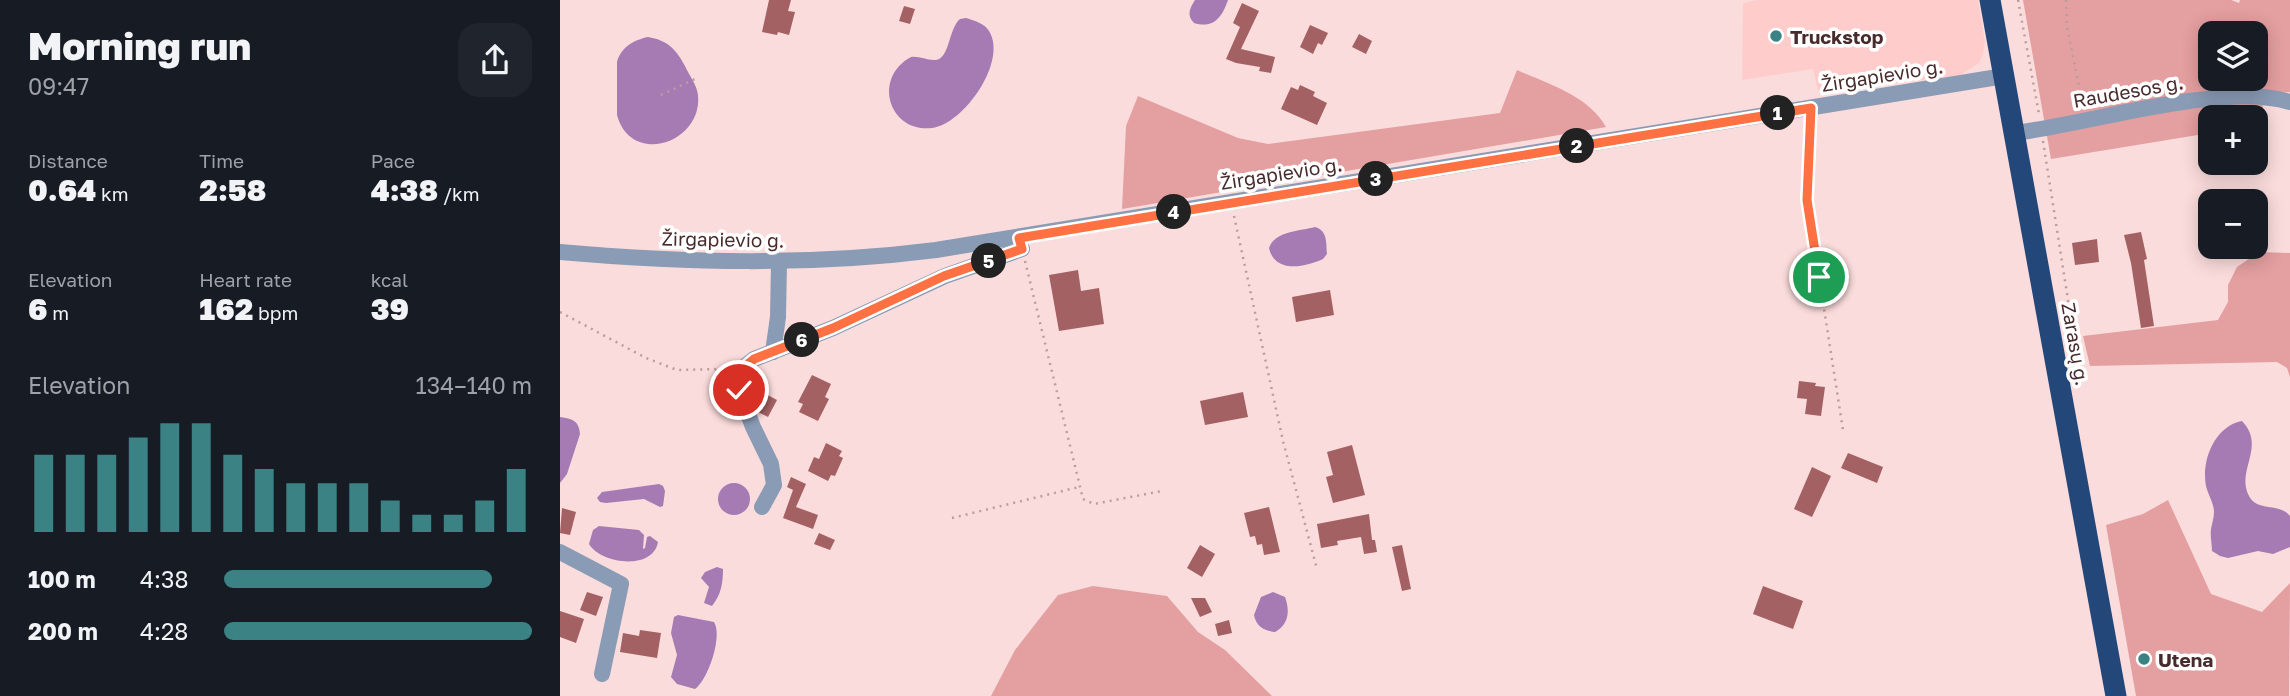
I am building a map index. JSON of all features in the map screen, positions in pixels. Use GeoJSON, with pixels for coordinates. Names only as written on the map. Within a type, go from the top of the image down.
{"type":"FeatureCollection","features":[{"type":"Feature","properties":{"kind":"highway","name":"Zarasų g."},"geometry":{"type":"LineString","coordinates":[[1990,0],[2116,696]]}},
{"type":"Feature","properties":{"kind":"street","name":"Žirgapievio g."},"geometry":{"type":"LineString","coordinates":[[560,252],[682,260],[779,262],[881,257],[1231,203],[2004,76]]}},
{"type":"Feature","properties":{"kind":"street","name":"Raudesos g."},"geometry":{"type":"LineString","coordinates":[[2015,133],[2147,107],[2240,94],[2290,102]]}},
{"type":"Feature","properties":{"kind":"street"},"geometry":{"type":"LineString","coordinates":[[762,507],[774,485],[771,464],[739,390],[738,379],[742,369],[754,359],[833,328],[944,276],[1022,249]]}},
{"type":"Feature","properties":{"kind":"street"},"geometry":{"type":"LineString","coordinates":[[773,352],[778,317],[779,262]]}},
{"type":"Feature","properties":{"kind":"street"},"geometry":{"type":"LineString","coordinates":[[560,552],[621,584],[602,674]]}},
{"type":"Feature","properties":{"kind":"path"},"geometry":{"type":"LineString","coordinates":[[2018,0],[2042,129],[2077,357]]}},
{"type":"Feature","properties":{"kind":"path"},"geometry":{"type":"LineString","coordinates":[[2066,0],[2067,26],[2086,120]]}},
{"type":"Feature","properties":{"kind":"path"},"geometry":{"type":"LineString","coordinates":[[661,95],[697,78]]}},
{"type":"Feature","properties":{"kind":"path"},"geometry":{"type":"LineString","coordinates":[[1811,108],[1807,200],[1843,430]]}},
{"type":"Feature","properties":{"kind":"path"},"geometry":{"type":"LineString","coordinates":[[1231,203],[1283,441],[1317,569]]}},
{"type":"Feature","properties":{"kind":"path"},"geometry":{"type":"LineString","coordinates":[[1022,249],[1083,499],[1094,504],[1162,491]]}},
{"type":"Feature","properties":{"kind":"path"},"geometry":{"type":"LineString","coordinates":[[560,312],[646,358],[677,370],[742,369]]}},
{"type":"Feature","properties":{"kind":"path"},"geometry":{"type":"LineString","coordinates":[[952,518],[1080,487]]}},
{"type":"Feature","properties":{"kind":"shaded area"},"geometry":{"type":"Polygon","coordinates":[[[1195,0],[1228,0],[1216,20],[1201,24],[1194,23],[1189,14],[1195,0]]]}},
{"type":"Feature","properties":{"kind":"shaded area"},"geometry":{"type":"Polygon","coordinates":[[[1757,0],[1978,0],[1985,42],[1983,54],[1979,63],[1959,76],[1818,91],[1813,69],[1742,80],[1743,3],[1757,0]]]}},
{"type":"Feature","properties":{"kind":"shaded area"},"geometry":{"type":"Polygon","coordinates":[[[2023,0],[2231,0],[2239,3],[2240,0],[2290,0],[2290,92],[2282,93],[2263,105],[2198,105],[2198,135],[2051,159],[2023,0]]]}},
{"type":"Feature","properties":{"kind":"shaded area"},"geometry":{"type":"Polygon","coordinates":[[[966,18],[985,26],[993,44],[993,58],[980,89],[957,115],[944,124],[932,128],[917,127],[905,122],[896,113],[889,90],[899,66],[911,57],[939,59],[946,50],[956,24],[960,19],[966,18]]]}},
{"type":"Feature","properties":{"kind":"shaded area"},"geometry":{"type":"Polygon","coordinates":[[[648,37],[661,40],[674,50],[693,80],[698,95],[697,112],[689,126],[678,136],[665,142],[650,144],[636,141],[625,131],[617,115],[617,62],[629,45],[648,37]]]}},
{"type":"Feature","properties":{"kind":"shaded area"},"geometry":{"type":"Polygon","coordinates":[[[1517,70],[1579,99],[1599,116],[1606,127],[1122,209],[1126,126],[1138,96],[1238,138],[1268,144],[1500,113],[1517,70]]]}},
{"type":"Feature","properties":{"kind":"shaded area"},"geometry":{"type":"Polygon","coordinates":[[[1315,227],[1322,231],[1325,238],[1327,254],[1323,259],[1292,266],[1277,262],[1272,256],[1269,248],[1277,238],[1315,227]]]}},
{"type":"Feature","properties":{"kind":"shaded area"},"geometry":{"type":"Polygon","coordinates":[[[2268,252],[2290,253],[2290,377],[2287,368],[2277,362],[2090,366],[2083,336],[2218,320],[2228,302],[2228,285],[2237,267],[2249,259],[2268,259],[2268,252]]]}},
{"type":"Feature","properties":{"kind":"shaded area"},"geometry":{"type":"Polygon","coordinates":[[[560,417],[574,421],[580,434],[567,474],[560,483],[560,417]]]}},
{"type":"Feature","properties":{"kind":"shaded area"},"geometry":{"type":"Polygon","coordinates":[[[2242,421],[2252,439],[2246,476],[2248,494],[2256,503],[2280,509],[2290,516],[2290,547],[2273,554],[2258,551],[2228,558],[2212,551],[2214,512],[2206,486],[2206,466],[2217,437],[2232,424],[2242,421]]]}},
{"type":"Feature","properties":{"kind":"shaded area"},"geometry":{"type":"Polygon","coordinates":[[[734,483],[746,487],[750,499],[746,511],[734,515],[722,511],[718,499],[722,487],[734,483]]]}},
{"type":"Feature","properties":{"kind":"shaded area"},"geometry":{"type":"Polygon","coordinates":[[[659,484],[665,491],[663,506],[660,507],[644,499],[606,503],[597,498],[602,492],[659,484]]]}},
{"type":"Feature","properties":{"kind":"shaded area"},"geometry":{"type":"Polygon","coordinates":[[[2168,500],[2211,594],[2262,612],[2290,583],[2289,696],[2136,696],[2106,525],[2143,514],[2168,500]]]}},
{"type":"Feature","properties":{"kind":"shaded area"},"geometry":{"type":"Polygon","coordinates":[[[599,526],[639,530],[644,535],[643,549],[647,537],[650,536],[658,542],[647,557],[637,561],[615,560],[595,551],[589,544],[593,530],[599,526]]]}},
{"type":"Feature","properties":{"kind":"shaded area"},"geometry":{"type":"Polygon","coordinates":[[[717,567],[723,569],[723,579],[712,606],[704,603],[709,587],[701,578],[705,572],[717,567]]]}},
{"type":"Feature","properties":{"kind":"shaded area"},"geometry":{"type":"Polygon","coordinates":[[[1093,586],[1167,596],[1198,632],[1225,650],[1272,696],[991,696],[1015,650],[1058,595],[1093,586]]]}},
{"type":"Feature","properties":{"kind":"shaded area"},"geometry":{"type":"Polygon","coordinates":[[[1273,592],[1285,597],[1288,607],[1286,621],[1275,632],[1261,627],[1254,615],[1261,597],[1273,592]]]}},
{"type":"Feature","properties":{"kind":"shaded area"},"geometry":{"type":"Polygon","coordinates":[[[678,615],[714,622],[716,629],[713,657],[705,677],[695,689],[677,684],[671,677],[677,655],[671,633],[674,617],[678,615]]]}},
{"type":"Feature","properties":{"kind":"building"},"geometry":{"type":"Polygon","coordinates":[[[769,0],[791,0],[788,11],[795,12],[789,35],[762,32],[769,0]]]}},
{"type":"Feature","properties":{"kind":"building"},"geometry":{"type":"Polygon","coordinates":[[[1242,3],[1259,11],[1241,49],[1275,57],[1271,73],[1259,71],[1260,67],[1226,59],[1240,27],[1233,23],[1242,3]]]}},
{"type":"Feature","properties":{"kind":"building"},"geometry":{"type":"Polygon","coordinates":[[[904,6],[915,9],[910,24],[899,21],[904,6]]]}},
{"type":"Feature","properties":{"kind":"building"},"geometry":{"type":"Polygon","coordinates":[[[1310,25],[1328,33],[1322,45],[1318,43],[1313,54],[1300,47],[1310,25]]]}},
{"type":"Feature","properties":{"kind":"building"},"geometry":{"type":"Polygon","coordinates":[[[1359,34],[1372,41],[1366,54],[1352,47],[1359,34]]]}},
{"type":"Feature","properties":{"kind":"building"},"geometry":{"type":"Polygon","coordinates":[[[1300,85],[1315,92],[1313,96],[1327,103],[1317,125],[1281,109],[1291,87],[1298,90],[1300,85]]]}},
{"type":"Feature","properties":{"kind":"building"},"geometry":{"type":"Polygon","coordinates":[[[2141,232],[2147,259],[2144,260],[2154,326],[2141,328],[2124,235],[2141,232]]]}},
{"type":"Feature","properties":{"kind":"building"},"geometry":{"type":"Polygon","coordinates":[[[2097,239],[2099,262],[2075,265],[2072,243],[2097,239]]]}},
{"type":"Feature","properties":{"kind":"building"},"geometry":{"type":"Polygon","coordinates":[[[1078,270],[1081,291],[1099,288],[1104,324],[1059,331],[1049,275],[1078,270]]]}},
{"type":"Feature","properties":{"kind":"building"},"geometry":{"type":"Polygon","coordinates":[[[1330,290],[1334,315],[1296,322],[1292,297],[1330,290]]]}},
{"type":"Feature","properties":{"kind":"building"},"geometry":{"type":"Polygon","coordinates":[[[812,375],[831,384],[825,397],[829,399],[818,421],[799,412],[803,404],[798,402],[812,375]]]}},
{"type":"Feature","properties":{"kind":"building"},"geometry":{"type":"Polygon","coordinates":[[[1799,381],[1825,387],[1821,416],[1805,414],[1807,399],[1797,398],[1799,381]]]}},
{"type":"Feature","properties":{"kind":"building"},"geometry":{"type":"Polygon","coordinates":[[[760,391],[777,400],[768,417],[758,412],[755,402],[760,391]]]}},
{"type":"Feature","properties":{"kind":"building"},"geometry":{"type":"Polygon","coordinates":[[[1243,392],[1248,417],[1205,425],[1200,401],[1243,392]]]}},
{"type":"Feature","properties":{"kind":"building"},"geometry":{"type":"Polygon","coordinates":[[[826,443],[842,451],[839,456],[843,458],[835,476],[831,475],[828,481],[808,471],[814,457],[819,459],[826,443]]]}},
{"type":"Feature","properties":{"kind":"building"},"geometry":{"type":"Polygon","coordinates":[[[1352,445],[1365,495],[1333,503],[1326,477],[1333,475],[1327,452],[1352,445]]]}},
{"type":"Feature","properties":{"kind":"building"},"geometry":{"type":"Polygon","coordinates":[[[1848,453],[1883,467],[1877,483],[1841,468],[1848,453]]]}},
{"type":"Feature","properties":{"kind":"building"},"geometry":{"type":"Polygon","coordinates":[[[1812,467],[1831,476],[1812,517],[1794,509],[1812,467]]]}},
{"type":"Feature","properties":{"kind":"building"},"geometry":{"type":"Polygon","coordinates":[[[791,477],[806,484],[796,507],[818,515],[813,529],[783,518],[793,490],[787,487],[791,477]]]}},
{"type":"Feature","properties":{"kind":"building"},"geometry":{"type":"Polygon","coordinates":[[[1269,507],[1280,552],[1264,555],[1262,544],[1257,545],[1255,536],[1250,537],[1244,513],[1269,507]]]}},
{"type":"Feature","properties":{"kind":"building"},"geometry":{"type":"Polygon","coordinates":[[[562,508],[576,512],[570,535],[560,533],[562,508]]]}},
{"type":"Feature","properties":{"kind":"building"},"geometry":{"type":"Polygon","coordinates":[[[1369,514],[1372,540],[1375,540],[1377,552],[1364,554],[1361,537],[1337,541],[1338,545],[1321,548],[1317,524],[1369,514]]]}},
{"type":"Feature","properties":{"kind":"building"},"geometry":{"type":"Polygon","coordinates":[[[819,533],[835,540],[830,550],[814,544],[819,533]]]}},
{"type":"Feature","properties":{"kind":"building"},"geometry":{"type":"Polygon","coordinates":[[[1200,545],[1215,554],[1202,577],[1187,568],[1200,545]]]}},
{"type":"Feature","properties":{"kind":"building"},"geometry":{"type":"Polygon","coordinates":[[[1402,545],[1411,589],[1402,591],[1392,547],[1402,545]]]}},
{"type":"Feature","properties":{"kind":"building"},"geometry":{"type":"Polygon","coordinates":[[[1763,586],[1803,601],[1793,629],[1753,614],[1763,586]]]}},
{"type":"Feature","properties":{"kind":"building"},"geometry":{"type":"Polygon","coordinates":[[[587,592],[603,597],[596,616],[580,610],[587,592]]]}},
{"type":"Feature","properties":{"kind":"building"},"geometry":{"type":"Polygon","coordinates":[[[1191,598],[1205,598],[1212,612],[1200,617],[1191,598]]]}},
{"type":"Feature","properties":{"kind":"building"},"geometry":{"type":"Polygon","coordinates":[[[560,611],[584,619],[576,643],[560,637],[560,611]]]}},
{"type":"Feature","properties":{"kind":"building"},"geometry":{"type":"Polygon","coordinates":[[[1229,620],[1232,633],[1218,636],[1215,624],[1229,620]]]}},
{"type":"Feature","properties":{"kind":"building"},"geometry":{"type":"Polygon","coordinates":[[[640,630],[661,633],[657,658],[620,652],[623,633],[639,636],[640,630]]]}},
{"type":"Feature","properties":{"kind":"place","name":"Truckstop"},"geometry":{"type":"Point","coordinates":[1776,36]}},
{"type":"Feature","properties":{"kind":"place","name":"Utena"},"geometry":{"type":"Point","coordinates":[2144,659]}},
{"type":"Feature","properties":{"kind":"route"},"geometry":{"type":"LineString","coordinates":[[739,390],[738,379],[742,369],[754,359],[833,328],[944,276],[1022,249],[1019,238],[1811,108],[1807,200],[1819,277]]}}]}
